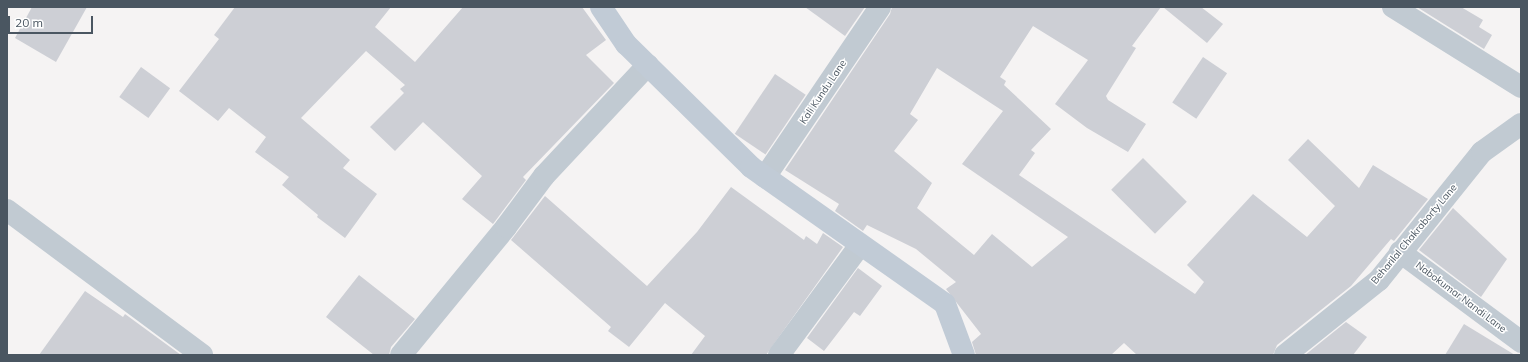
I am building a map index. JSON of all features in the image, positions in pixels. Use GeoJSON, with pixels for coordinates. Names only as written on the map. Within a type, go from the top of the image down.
{"type":"FeatureCollection","features":[{"type":"Feature","properties":{"kind":"main road"},"geometry":{"type":"LineString","coordinates":[[602,7],[626,44],[751,167],[945,304],[964,355]]}},
{"type":"Feature","properties":{"kind":"street","name":"Kali Kundu Lane"},"geometry":{"type":"LineString","coordinates":[[765,177],[880,7]]}},
{"type":"Feature","properties":{"kind":"street"},"geometry":{"type":"LineString","coordinates":[[1393,7],[1521,87]]}},
{"type":"Feature","properties":{"kind":"street"},"geometry":{"type":"LineString","coordinates":[[401,355],[506,227],[544,176],[648,65]]}},
{"type":"Feature","properties":{"kind":"street","name":"Beharilal Chakraborty Lane"},"geometry":{"type":"LineString","coordinates":[[1285,355],[1379,280],[1482,152],[1521,124]]}},
{"type":"Feature","properties":{"kind":"street"},"geometry":{"type":"LineString","coordinates":[[7,210],[202,355]]}},
{"type":"Feature","properties":{"kind":"street"},"geometry":{"type":"LineString","coordinates":[[779,355],[860,244]]}},
{"type":"Feature","properties":{"kind":"street","name":"Nabokumar Nandi Lane"},"geometry":{"type":"LineString","coordinates":[[1400,252],[1521,342]]}},
{"type":"Feature","properties":{"kind":"building"},"geometry":{"type":"Polygon","coordinates":[[[32,7],[87,7],[56,62],[15,38],[32,7]]]}},
{"type":"Feature","properties":{"kind":"building"},"geometry":{"type":"Polygon","coordinates":[[[235,7],[391,7],[375,27],[415,62],[463,7],[582,7],[606,40],[586,55],[614,83],[523,177],[526,180],[493,224],[462,199],[482,176],[423,122],[395,151],[370,127],[404,93],[400,89],[405,85],[366,51],[301,118],[350,160],[343,168],[377,194],[345,238],[317,217],[318,215],[282,185],[289,177],[255,152],[266,137],[229,108],[218,121],[179,91],[219,39],[214,35],[235,7]]]}},
{"type":"Feature","properties":{"kind":"building"},"geometry":{"type":"Polygon","coordinates":[[[805,7],[865,7],[845,36],[805,7]]]}},
{"type":"Feature","properties":{"kind":"building"},"geometry":{"type":"Polygon","coordinates":[[[892,7],[1161,7],[1132,46],[1136,48],[1106,96],[1108,100],[1146,124],[1128,152],[1087,128],[1055,104],[1088,60],[1033,26],[1000,77],[1006,81],[1004,85],[1051,129],[1031,150],[1035,153],[1019,175],[1195,294],[1204,282],[1187,265],[1253,194],[1307,237],[1335,206],[1288,160],[1308,139],[1359,188],[1373,165],[1428,199],[1394,241],[1391,239],[1351,286],[1277,345],[1273,355],[1137,355],[1124,343],[1111,355],[976,355],[972,342],[981,334],[946,289],[956,282],[916,249],[867,225],[863,231],[835,211],[839,204],[785,170],[890,14],[892,7]],[[937,68],[910,114],[918,120],[894,151],[932,183],[917,208],[974,255],[992,234],[1032,267],[1068,237],[962,164],[1003,111],[937,68]]]}},
{"type":"Feature","properties":{"kind":"building"},"geometry":{"type":"Polygon","coordinates":[[[1163,7],[1201,7],[1223,24],[1207,43],[1163,7]]]}},
{"type":"Feature","properties":{"kind":"building"},"geometry":{"type":"Polygon","coordinates":[[[1417,7],[1461,7],[1483,20],[1479,27],[1492,35],[1484,49],[1417,7]]]}},
{"type":"Feature","properties":{"kind":"building"},"geometry":{"type":"Polygon","coordinates":[[[1203,57],[1227,73],[1196,119],[1172,103],[1203,57]]]}},
{"type":"Feature","properties":{"kind":"building"},"geometry":{"type":"Polygon","coordinates":[[[141,67],[170,88],[148,118],[119,97],[141,67]]]}},
{"type":"Feature","properties":{"kind":"building"},"geometry":{"type":"Polygon","coordinates":[[[775,74],[806,95],[765,154],[735,134],[775,74]]]}},
{"type":"Feature","properties":{"kind":"building"},"geometry":{"type":"Polygon","coordinates":[[[1143,158],[1187,202],[1155,234],[1111,190],[1143,158]]]}},
{"type":"Feature","properties":{"kind":"building"},"geometry":{"type":"Polygon","coordinates":[[[731,187],[804,240],[806,236],[817,244],[823,233],[843,247],[766,355],[691,355],[705,336],[665,303],[629,347],[608,331],[611,327],[511,240],[545,196],[647,286],[697,232],[731,187]]]}},
{"type":"Feature","properties":{"kind":"building"},"geometry":{"type":"Polygon","coordinates":[[[1453,208],[1507,259],[1481,297],[1419,250],[1453,208]]]}},
{"type":"Feature","properties":{"kind":"building"},"geometry":{"type":"Polygon","coordinates":[[[858,268],[882,286],[860,316],[854,312],[824,351],[807,338],[858,268]]]}},
{"type":"Feature","properties":{"kind":"building"},"geometry":{"type":"Polygon","coordinates":[[[359,275],[415,319],[391,347],[389,355],[374,355],[326,317],[359,275]]]}},
{"type":"Feature","properties":{"kind":"building"},"geometry":{"type":"Polygon","coordinates":[[[85,291],[123,317],[125,314],[181,355],[39,355],[85,291]]]}},
{"type":"Feature","properties":{"kind":"building"},"geometry":{"type":"Polygon","coordinates":[[[1346,322],[1367,337],[1353,355],[1305,355],[1346,322]]]}},
{"type":"Feature","properties":{"kind":"building"},"geometry":{"type":"Polygon","coordinates":[[[1464,324],[1515,355],[1445,355],[1464,324]]]}}]}
